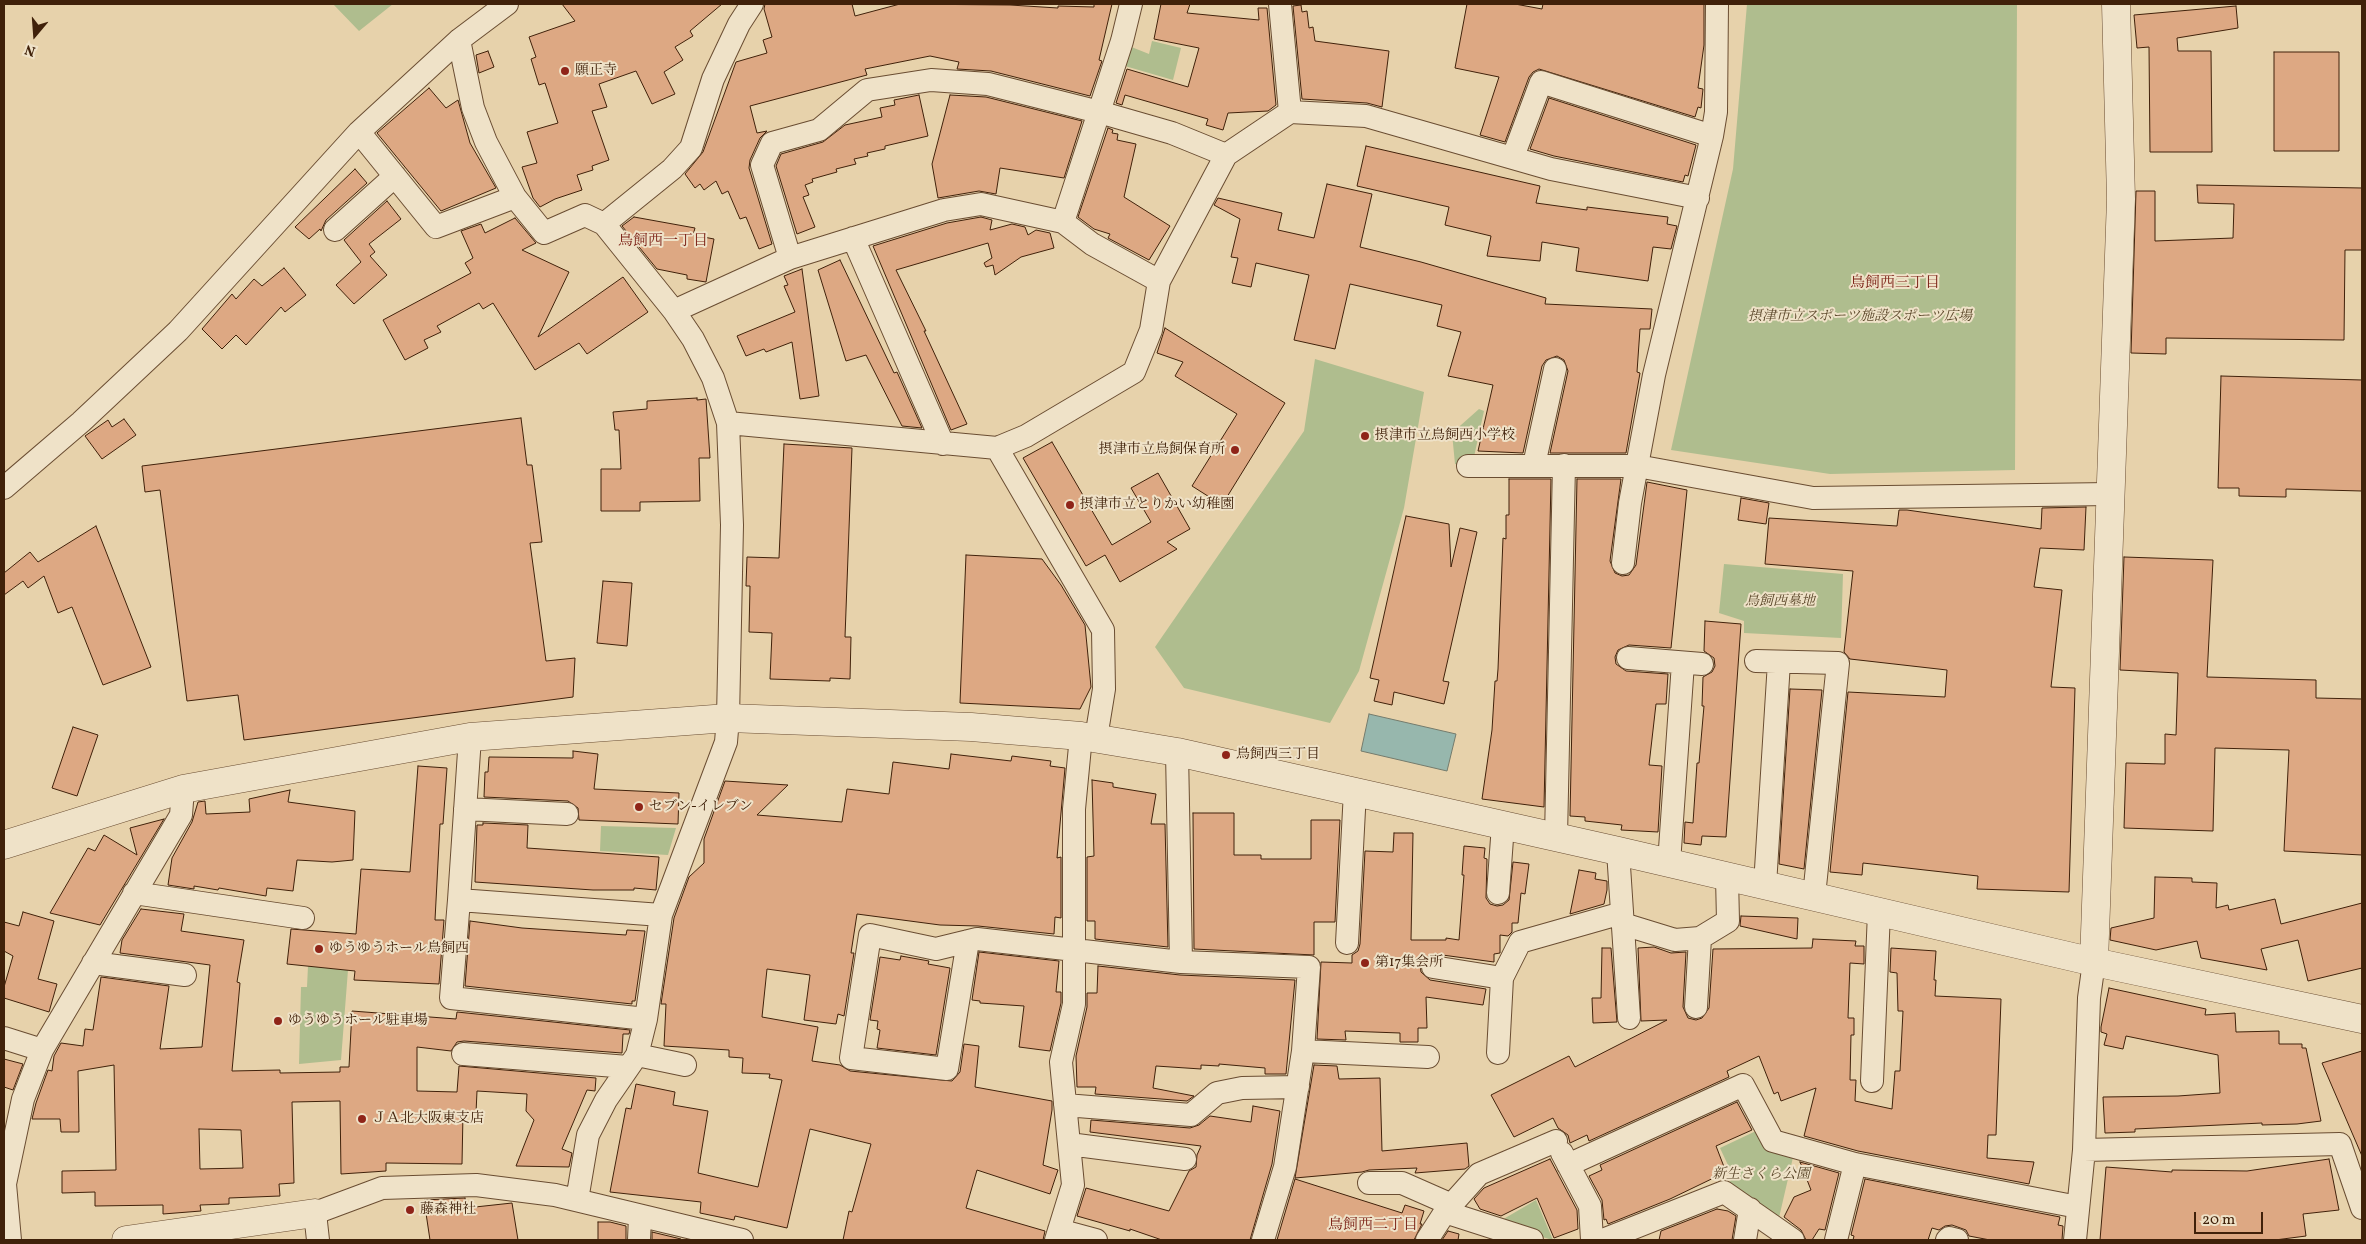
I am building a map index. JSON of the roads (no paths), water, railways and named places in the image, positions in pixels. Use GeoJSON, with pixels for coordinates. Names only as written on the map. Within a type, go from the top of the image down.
{"type":"FeatureCollection","features":[{"type":"Feature","properties":{"kind":"street"},"geometry":{"type":"LineString","coordinates":[[4,488],[81,422],[178,331],[359,132],[459,40],[507,4]]}},
{"type":"Feature","properties":{"kind":"street"},"geometry":{"type":"LineString","coordinates":[[604,224],[672,169],[691,148],[713,79],[739,24],[752,4]]}},
{"type":"Feature","properties":{"kind":"street"},"geometry":{"type":"LineString","coordinates":[[1063,222],[1122,41],[1131,4]]}},
{"type":"Feature","properties":{"kind":"street"},"geometry":{"type":"LineString","coordinates":[[1280,4],[1290,112]]}},
{"type":"Feature","properties":{"kind":"street"},"geometry":{"type":"LineString","coordinates":[[1623,562],[1630,503],[1654,374],[1712,136],[1716,112],[1717,4]]}},
{"type":"Feature","properties":{"kind":"street"},"geometry":{"type":"LineString","coordinates":[[2075,1240],[2084,1150],[2089,998],[2094,962],[2121,199],[2116,4]]}},
{"type":"Feature","properties":{"kind":"street"},"geometry":{"type":"LineString","coordinates":[[459,40],[473,108],[486,142],[515,197],[544,233],[585,215],[604,224],[674,310],[693,339],[713,378],[728,423],[732,525],[726,742],[661,915],[646,1019],[632,1061],[606,1100],[588,1136],[577,1200]]}},
{"type":"Feature","properties":{"kind":"street"},"geometry":{"type":"LineString","coordinates":[[790,258],[762,165],[772,143],[819,130],[867,90],[931,80],[988,84],[1099,112],[1172,133],[1226,155]]}},
{"type":"Feature","properties":{"kind":"street"},"geometry":{"type":"LineString","coordinates":[[1513,157],[1541,82],[1712,136]]}},
{"type":"Feature","properties":{"kind":"street"},"geometry":{"type":"LineString","coordinates":[[728,423],[997,448],[1026,436],[1134,372],[1150,330],[1159,281],[1226,155],[1290,112],[1366,116],[1550,169],[1698,198]]}},
{"type":"Feature","properties":{"kind":"street"},"geometry":{"type":"LineString","coordinates":[[359,132],[436,227],[515,197]]}},
{"type":"Feature","properties":{"kind":"street"},"geometry":{"type":"LineString","coordinates":[[335,230],[395,176]]}},
{"type":"Feature","properties":{"kind":"street"},"geometry":{"type":"LineString","coordinates":[[674,310],[790,258],[944,210],[981,204],[1063,222],[1092,244],[1159,281]]}},
{"type":"Feature","properties":{"kind":"street"},"geometry":{"type":"LineString","coordinates":[[853,238],[943,444]]}},
{"type":"Feature","properties":{"kind":"street"},"geometry":{"type":"LineString","coordinates":[[1534,465],[1555,369]]}},
{"type":"Feature","properties":{"kind":"street"},"geometry":{"type":"LineString","coordinates":[[997,448],[1103,630],[1104,689],[1089,737],[1074,809],[1074,1004],[1061,1062],[1073,1185],[1057,1235],[1096,1240]]}},
{"type":"Feature","properties":{"kind":"street"},"geometry":{"type":"LineString","coordinates":[[1556,837],[1564,465]]}},
{"type":"Feature","properties":{"kind":"street"},"geometry":{"type":"LineString","coordinates":[[1468,466],[1637,466],[1813,498],[2110,494]]}},
{"type":"Feature","properties":{"kind":"street"},"geometry":{"type":"LineString","coordinates":[[1628,658],[1692,663],[1669,863]]}},
{"type":"Feature","properties":{"kind":"street"},"geometry":{"type":"LineString","coordinates":[[1756,662],[1838,662],[1814,896]]}},
{"type":"Feature","properties":{"kind":"street"},"geometry":{"type":"LineString","coordinates":[[1765,885],[1779,662]]}},
{"type":"Feature","properties":{"kind":"street"},"geometry":{"type":"LineString","coordinates":[[4,845],[183,789],[470,737],[728,718],[971,727],[1089,737],[1177,752],[1618,851],[2094,962],[2362,1019]]}},
{"type":"Feature","properties":{"kind":"street"},"geometry":{"type":"LineString","coordinates":[[470,737],[450,998],[646,1019]]}},
{"type":"Feature","properties":{"kind":"street"},"geometry":{"type":"LineString","coordinates":[[1177,752],[1181,962]]}},
{"type":"Feature","properties":{"kind":"street"},"geometry":{"type":"LineString","coordinates":[[10,1240],[5,1184],[8,1144],[42,1050],[181,815],[183,789]]}},
{"type":"Feature","properties":{"kind":"street"},"geometry":{"type":"LineString","coordinates":[[1347,943],[1355,791]]}},
{"type":"Feature","properties":{"kind":"street"},"geometry":{"type":"LineString","coordinates":[[465,809],[567,814]]}},
{"type":"Feature","properties":{"kind":"street"},"geometry":{"type":"LineString","coordinates":[[1498,893],[1503,825]]}},
{"type":"Feature","properties":{"kind":"street"},"geometry":{"type":"LineString","coordinates":[[1618,851],[1629,1018]]}},
{"type":"Feature","properties":{"kind":"street"},"geometry":{"type":"LineString","coordinates":[[1498,1053],[1502,978],[1520,942],[1622,918],[1676,940],[1700,938],[1728,921],[1727,876]]}},
{"type":"Feature","properties":{"kind":"street"},"geometry":{"type":"LineString","coordinates":[[134,893],[303,918]]}},
{"type":"Feature","properties":{"kind":"street"},"geometry":{"type":"LineString","coordinates":[[458,900],[661,915]]}},
{"type":"Feature","properties":{"kind":"street"},"geometry":{"type":"LineString","coordinates":[[1872,1081],[1884,1031],[1879,912]]}},
{"type":"Feature","properties":{"kind":"street"},"geometry":{"type":"LineString","coordinates":[[968,941],[947,1069],[851,1058],[870,935],[936,949],[968,941],[977,939],[1181,962],[1309,968],[1303,1051],[1285,1167],[1263,1240]]}},
{"type":"Feature","properties":{"kind":"street"},"geometry":{"type":"LineString","coordinates":[[1696,1007],[1700,938]]}},
{"type":"Feature","properties":{"kind":"street"},"geometry":{"type":"LineString","coordinates":[[93,963],[185,975]]}},
{"type":"Feature","properties":{"kind":"street"},"geometry":{"type":"LineString","coordinates":[[1433,967],[1502,978]]}},
{"type":"Feature","properties":{"kind":"street"},"geometry":{"type":"LineString","coordinates":[[4,1038],[42,1050]]}},
{"type":"Feature","properties":{"kind":"street"},"geometry":{"type":"LineString","coordinates":[[1303,1051],[1428,1057]]}},
{"type":"Feature","properties":{"kind":"street"},"geometry":{"type":"LineString","coordinates":[[463,1054],[685,1065]]}},
{"type":"Feature","properties":{"kind":"street"},"geometry":{"type":"LineString","coordinates":[[1568,1165],[1743,1085],[1773,1141],[1855,1164],[2078,1207]]}},
{"type":"Feature","properties":{"kind":"street"},"geometry":{"type":"LineString","coordinates":[[1065,1104],[1191,1114],[1216,1093],[1242,1088],[1298,1087]]}},
{"type":"Feature","properties":{"kind":"street"},"geometry":{"type":"LineString","coordinates":[[1427,1240],[1448,1209],[1479,1174],[1554,1136],[1590,1206],[1592,1240]]}},
{"type":"Feature","properties":{"kind":"street"},"geometry":{"type":"LineString","coordinates":[[1069,1144],[1185,1159]]}},
{"type":"Feature","properties":{"kind":"street"},"geometry":{"type":"LineString","coordinates":[[2084,1150],[2340,1144],[2361,1200]]}},
{"type":"Feature","properties":{"kind":"street"},"geometry":{"type":"LineString","coordinates":[[1836,1240],[1855,1164]]}},
{"type":"Feature","properties":{"kind":"street"},"geometry":{"type":"LineString","coordinates":[[1369,1183],[1402,1183],[1448,1209],[1532,1240]]}},
{"type":"Feature","properties":{"kind":"street"},"geometry":{"type":"LineString","coordinates":[[126,1240],[235,1232],[315,1213],[382,1188],[476,1185],[555,1195],[731,1239]]}},
{"type":"Feature","properties":{"kind":"street"},"geometry":{"type":"LineString","coordinates":[[1603,1240],[1643,1233],[1724,1192],[1793,1240]]}},
{"type":"Feature","properties":{"kind":"street"},"geometry":{"type":"LineString","coordinates":[[1745,1240],[1750,1209]]}},
{"type":"Feature","properties":{"kind":"street"},"geometry":{"type":"LineString","coordinates":[[315,1213],[318,1240]]}},
{"type":"Feature","properties":{"kind":"street"},"geometry":{"type":"LineString","coordinates":[[639,1240],[640,1216]]}},
{"type":"Feature","properties":{"kind":"street"},"geometry":{"type":"LineString","coordinates":[[1947,1240],[1949,1238],[1957,1240]]}},
{"type":"Feature","properties":{"kind":"water"},"geometry":{"type":"Polygon","coordinates":[[[1369,714],[1456,734],[1447,771],[1361,751],[1369,714]]]}},
{"type":"Feature","properties":{"kind":"place","name":"願正寺"},"geometry":{"type":"Point","coordinates":[565,71]}},
{"type":"Feature","properties":{"kind":"place","name":"摂津市立鳥飼西小学校"},"geometry":{"type":"Point","coordinates":[1365,436]}},
{"type":"Feature","properties":{"kind":"place","name":"摂津市立鳥飼保育所"},"geometry":{"type":"Point","coordinates":[1235,450]}},
{"type":"Feature","properties":{"kind":"place","name":"摂津市立とりかい幼稚園"},"geometry":{"type":"Point","coordinates":[1070,505]}},
{"type":"Feature","properties":{"kind":"place","name":"鳥飼西三丁目"},"geometry":{"type":"Point","coordinates":[1226,755]}},
{"type":"Feature","properties":{"kind":"place","name":"セブン-イレブン"},"geometry":{"type":"Point","coordinates":[639,807]}},
{"type":"Feature","properties":{"kind":"place","name":"ゆうゆうホール鳥飼西"},"geometry":{"type":"Point","coordinates":[319,949]}},
{"type":"Feature","properties":{"kind":"place","name":"第17集会所"},"geometry":{"type":"Point","coordinates":[1365,963]}},
{"type":"Feature","properties":{"kind":"place","name":"ゆうゆうホール駐車場"},"geometry":{"type":"Point","coordinates":[278,1021]}},
{"type":"Feature","properties":{"kind":"place","name":"ＪＡ北大阪東支店"},"geometry":{"type":"Point","coordinates":[362,1119]}},
{"type":"Feature","properties":{"kind":"place","name":"藤森神社"},"geometry":{"type":"Point","coordinates":[410,1210]}},
{"type":"Feature","properties":{"kind":"district","name":"鳥飼西一丁目"},"geometry":{"type":"Point","coordinates":[663,242]}},
{"type":"Feature","properties":{"kind":"district","name":"鳥飼西三丁目"},"geometry":{"type":"Point","coordinates":[1895,284]}},
{"type":"Feature","properties":{"kind":"district","name":"鳥飼西二丁目"},"geometry":{"type":"Point","coordinates":[1373,1226]}},
{"type":"Feature","properties":{"kind":"park label","name":"摂津市立スポーツ施設スポーツ広場"},"geometry":{"type":"Point","coordinates":[1860,317]}},
{"type":"Feature","properties":{"kind":"park label","name":"鳥飼西墓地"},"geometry":{"type":"Point","coordinates":[1780,602]}},
{"type":"Feature","properties":{"kind":"park label","name":"新生さくら公園"},"geometry":{"type":"Point","coordinates":[1761,1175]}}]}
